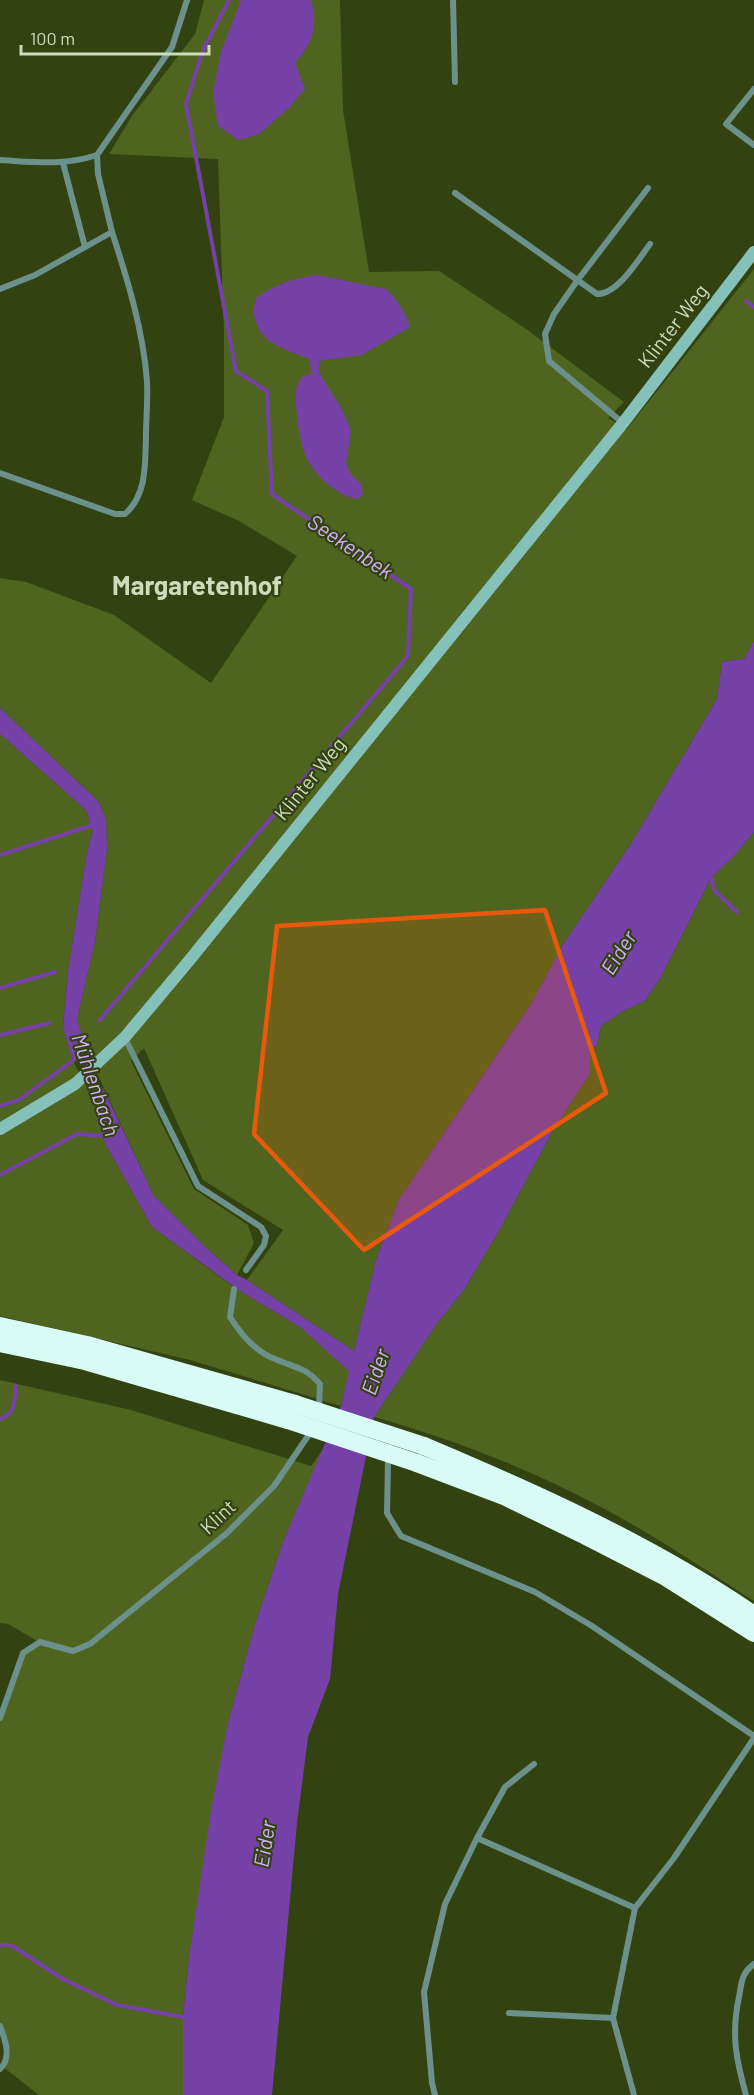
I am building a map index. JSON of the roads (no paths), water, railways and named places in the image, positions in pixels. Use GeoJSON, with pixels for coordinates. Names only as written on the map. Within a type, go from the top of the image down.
{"type":"FeatureCollection","features":[{"type":"Feature","properties":{"kind":"highway"},"geometry":{"type":"LineString","coordinates":[[0,1326],[87,1346],[420,1455],[510,1482],[670,1562],[754,1615]]}},
{"type":"Feature","properties":{"kind":"highway"},"geometry":{"type":"LineString","coordinates":[[0,1343],[85,1361],[292,1412]]}},
{"type":"Feature","properties":{"kind":"highway"},"geometry":{"type":"LineString","coordinates":[[420,1455],[664,1576],[754,1632]]}},
{"type":"Feature","properties":{"kind":"street"},"geometry":{"type":"LineString","coordinates":[[0,473],[115,514],[124,514],[133,507],[145,475],[147,381],[140,332],[129,285],[112,232],[98,174],[97,155],[172,48],[187,0]]}},
{"type":"Feature","properties":{"kind":"street"},"geometry":{"type":"LineString","coordinates":[[453,0],[455,82]]}},
{"type":"Feature","properties":{"kind":"street"},"geometry":{"type":"LineString","coordinates":[[754,89],[726,124],[754,145]]}},
{"type":"Feature","properties":{"kind":"street"},"geometry":{"type":"LineString","coordinates":[[0,160],[63,163],[97,155]]}},
{"type":"Feature","properties":{"kind":"street"},"geometry":{"type":"LineString","coordinates":[[63,163],[85,247]]}},
{"type":"Feature","properties":{"kind":"street"},"geometry":{"type":"LineString","coordinates":[[622,423],[549,361],[545,334],[554,314],[577,281],[648,188]]}},
{"type":"Feature","properties":{"kind":"street"},"geometry":{"type":"LineString","coordinates":[[455,192],[597,294],[611,291],[650,244]]}},
{"type":"Feature","properties":{"kind":"street"},"geometry":{"type":"LineString","coordinates":[[0,289],[35,275],[112,232]]}},
{"type":"Feature","properties":{"kind":"street","name":"Klinter Weg"},"geometry":{"type":"LineString","coordinates":[[0,1129],[75,1084],[125,1037],[622,423],[754,252]]}},
{"type":"Feature","properties":{"kind":"street"},"geometry":{"type":"LineString","coordinates":[[125,1037],[198,1186],[261,1227],[266,1236],[264,1245],[246,1270]]}},
{"type":"Feature","properties":{"kind":"street"},"geometry":{"type":"LineString","coordinates":[[234,1289],[230,1317],[241,1333],[272,1358],[309,1371],[320,1384],[317,1417]]}},
{"type":"Feature","properties":{"kind":"street","name":"Klint"},"geometry":{"type":"LineString","coordinates":[[0,1718],[24,1653],[40,1642],[74,1651],[90,1644],[227,1533],[274,1486],[316,1425]]}},
{"type":"Feature","properties":{"kind":"street"},"geometry":{"type":"LineString","coordinates":[[397,1440],[402,1429]]}},
{"type":"Feature","properties":{"kind":"street"},"geometry":{"type":"LineString","coordinates":[[393,1451],[388,1462],[387,1513],[401,1536],[535,1592],[592,1626],[754,1737],[674,1858],[635,1908],[613,2019],[634,2095]]}},
{"type":"Feature","properties":{"kind":"street"},"geometry":{"type":"LineString","coordinates":[[435,2095],[424,1992],[445,1904],[505,1787],[534,1764]]}},
{"type":"Feature","properties":{"kind":"street"},"geometry":{"type":"LineString","coordinates":[[477,1838],[635,1908]]}},
{"type":"Feature","properties":{"kind":"street"},"geometry":{"type":"LineString","coordinates":[[746,2095],[737,2062],[734,2020],[744,1972],[754,1964]]}},
{"type":"Feature","properties":{"kind":"street"},"geometry":{"type":"LineString","coordinates":[[509,2013],[613,2019]]}},
{"type":"Feature","properties":{"kind":"street"},"geometry":{"type":"LineString","coordinates":[[0,2026],[6,2041],[6,2056],[3,2067],[0,2069]]}},
{"type":"Feature","properties":{"kind":"water"},"geometry":{"type":"Polygon","coordinates":[[[241,0],[311,0],[314,27],[306,49],[295,63],[305,89],[289,108],[258,135],[238,140],[218,126],[213,92],[221,52],[241,0]]]}},
{"type":"Feature","properties":{"kind":"water"},"geometry":{"type":"Polygon","coordinates":[[[317,275],[386,289],[401,306],[410,327],[362,355],[319,361],[319,373],[342,409],[351,431],[346,463],[350,473],[361,484],[363,493],[359,499],[345,495],[325,481],[306,457],[300,438],[296,390],[302,377],[311,374],[310,359],[269,341],[259,330],[253,312],[256,298],[264,293],[285,283],[317,275]]]}},
{"type":"Feature","properties":{"kind":"water","name":"Eider"},"geometry":{"type":"Polygon","coordinates":[[[754,641],[754,832],[736,854],[711,878],[661,977],[645,1001],[623,1011],[601,1026],[597,1045],[590,1051],[590,1074],[552,1132],[464,1290],[436,1325],[374,1417],[338,1594],[330,1679],[308,1737],[297,1823],[272,2095],[183,2095],[183,2017],[189,1957],[212,1805],[228,1723],[255,1625],[283,1542],[341,1406],[349,1371],[300,1327],[240,1291],[152,1227],[105,1143],[93,1098],[103,1088],[154,1196],[204,1246],[237,1275],[354,1351],[376,1260],[398,1201],[531,1004],[562,946],[631,844],[717,699],[722,662],[744,659],[754,641]]]}},
{"type":"Feature","properties":{"kind":"water"},"geometry":{"type":"Polygon","coordinates":[[[0,708],[99,802],[106,820],[107,849],[95,942],[77,1019],[86,1050],[73,1061],[63,1027],[68,971],[87,852],[93,831],[86,810],[0,734],[0,708]]]}},
{"type":"Feature","properties":{"kind":"waterway","name":"Seekenbek"},"geometry":{"type":"LineString","coordinates":[[100,1020],[408,656],[411,589],[272,494],[267,391],[236,371],[186,104],[203,50],[229,0]]}},
{"type":"Feature","properties":{"kind":"waterway"},"geometry":{"type":"LineString","coordinates":[[746,301],[754,307]]}},
{"type":"Feature","properties":{"kind":"waterway"},"geometry":{"type":"LineString","coordinates":[[0,855],[96,824]]}},
{"type":"Feature","properties":{"kind":"waterway"},"geometry":{"type":"LineString","coordinates":[[711,878],[715,891],[737,912]]}},
{"type":"Feature","properties":{"kind":"waterway"},"geometry":{"type":"LineString","coordinates":[[0,988],[55,972]]}},
{"type":"Feature","properties":{"kind":"waterway"},"geometry":{"type":"LineString","coordinates":[[0,1035],[50,1023]]}},
{"type":"Feature","properties":{"kind":"waterway","name":"Mühlenbach"},"geometry":{"type":"LineString","coordinates":[[80,1050],[88,1068]]}},
{"type":"Feature","properties":{"kind":"waterway"},"geometry":{"type":"LineString","coordinates":[[0,1106],[19,1100],[82,1054]]}},
{"type":"Feature","properties":{"kind":"waterway","name":"Mühlenbach"},"geometry":{"type":"LineString","coordinates":[[90,1075],[98,1096]]}},
{"type":"Feature","properties":{"kind":"waterway"},"geometry":{"type":"LineString","coordinates":[[0,1175],[77,1134],[106,1136]]}},
{"type":"Feature","properties":{"kind":"waterway"},"geometry":{"type":"LineString","coordinates":[[0,1419],[12,1410],[16,1386]]}},
{"type":"Feature","properties":{"kind":"waterway"},"geometry":{"type":"LineString","coordinates":[[0,1945],[11,1945],[63,1979],[117,2005],[183,2017]]}},
{"type":"Feature","properties":{"kind":"district","name":"Margaretenhof"},"geometry":{"type":"Point","coordinates":[197,586]}}]}
